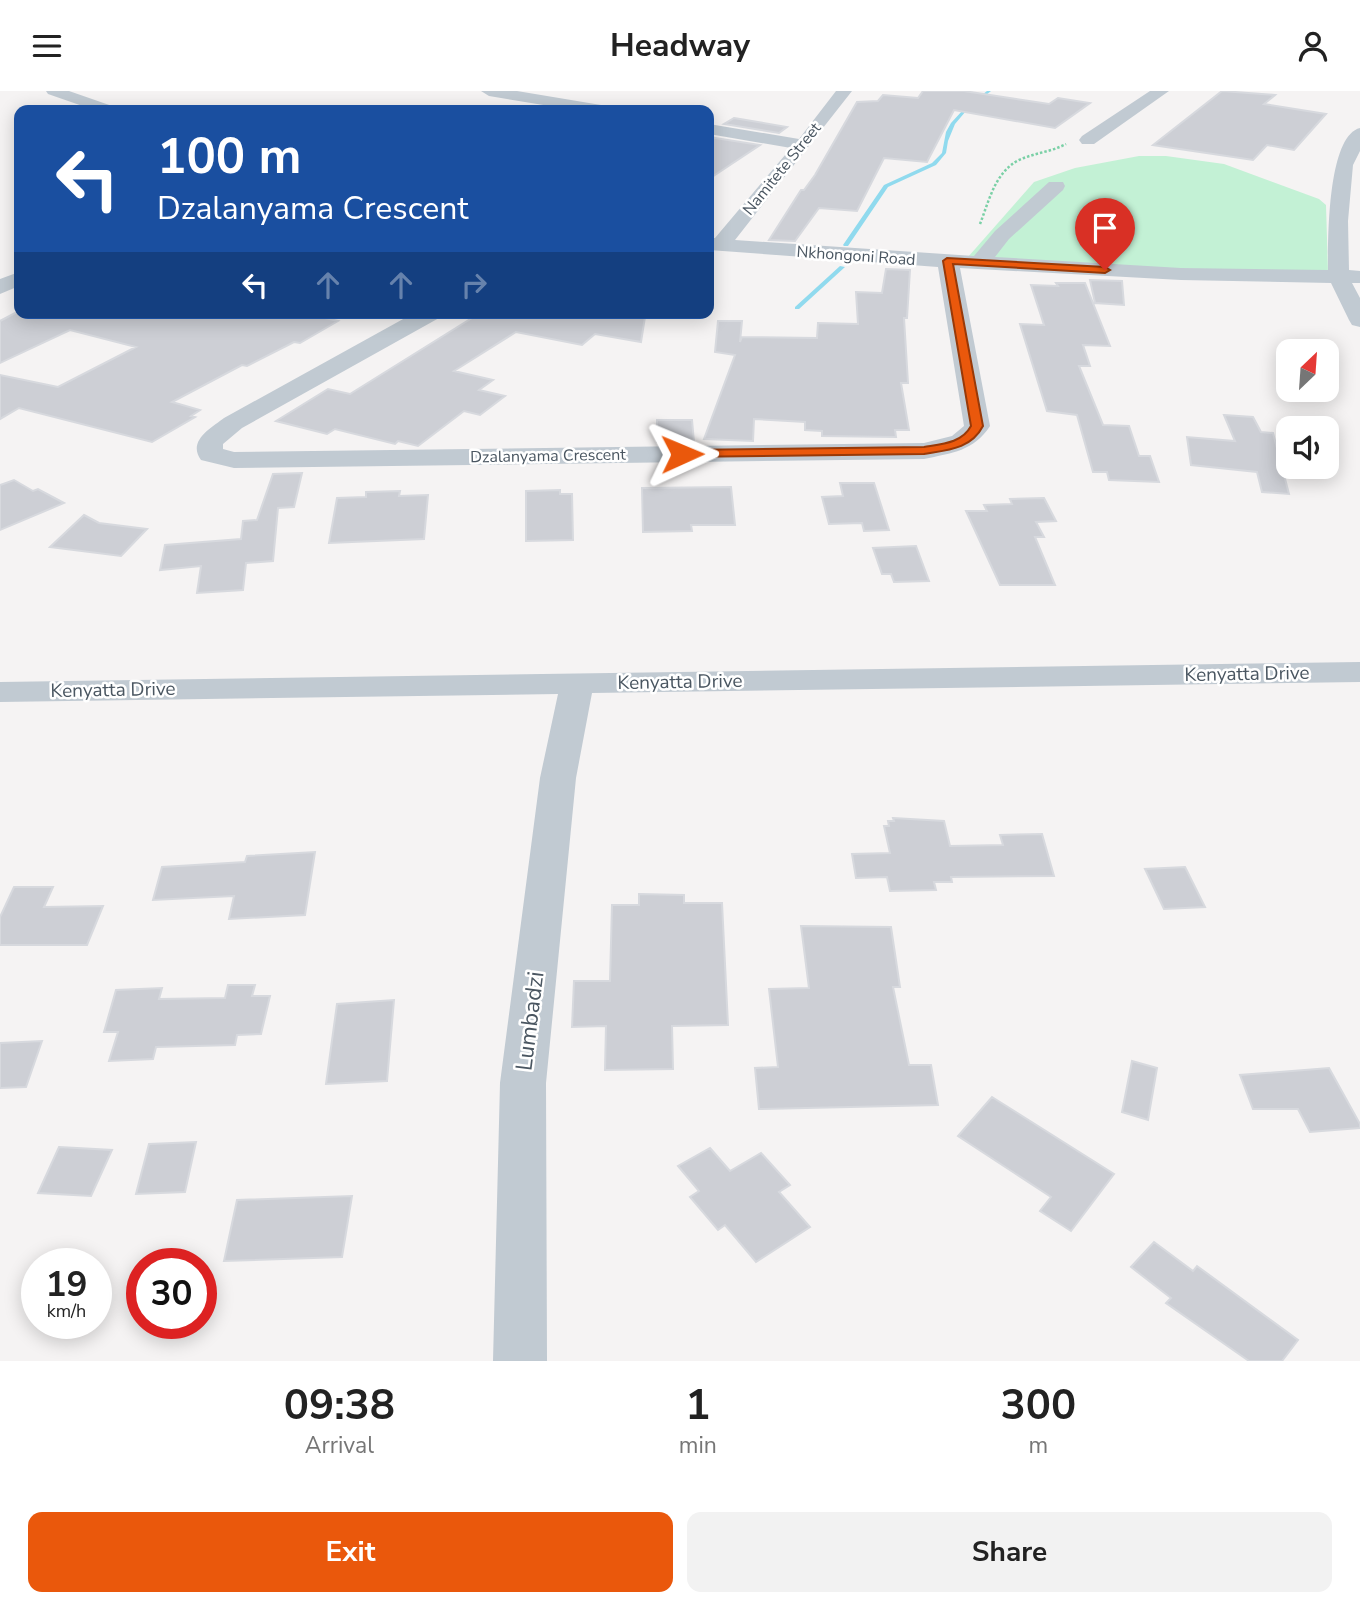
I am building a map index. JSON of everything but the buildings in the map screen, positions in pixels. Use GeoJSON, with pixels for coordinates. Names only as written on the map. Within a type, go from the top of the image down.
{"type":"FeatureCollection","features":[{"type":"Feature","properties":{"kind":"street"},"geometry":{"type":"LineString","coordinates":[[54,91],[94,105]]}},
{"type":"Feature","properties":{"kind":"street"},"geometry":{"type":"LineString","coordinates":[[77,99],[109,91]]}},
{"type":"Feature","properties":{"kind":"street"},"geometry":{"type":"LineString","coordinates":[[489,91],[572,105]]}},
{"type":"Feature","properties":{"kind":"street","name":"Namitete Street"},"geometry":{"type":"LineString","coordinates":[[714,245],[803,145],[844,91]]}},
{"type":"Feature","properties":{"kind":"street"},"geometry":{"type":"LineString","coordinates":[[1087,140],[1161,91]]}},
{"type":"Feature","properties":{"kind":"street"},"geometry":{"type":"LineString","coordinates":[[714,130],[803,145]]}},
{"type":"Feature","properties":{"kind":"street"},"geometry":{"type":"LineString","coordinates":[[1360,133],[1344,165],[1338,221],[1360,320]]}},
{"type":"Feature","properties":{"kind":"street"},"geometry":{"type":"LineString","coordinates":[[980,263],[1002,235],[1056,186]]}},
{"type":"Feature","properties":{"kind":"street","name":"Nkhongoni Road"},"geometry":{"type":"LineString","coordinates":[[714,245],[1181,274],[1349,277]]}},
{"type":"Feature","properties":{"kind":"street","name":"Dzalanyama Crescent"},"geometry":{"type":"LineString","coordinates":[[420,319],[233,423],[210,442],[210,453],[234,460],[924,451],[958,444],[971,437],[977,426],[947,261]]}},
{"type":"Feature","properties":{"kind":"street","name":"Kenyatta Drive"},"geometry":{"type":"LineString","coordinates":[[0,692],[1360,672]]}},
{"type":"Feature","properties":{"kind":"street","name":"Lumbadzi"},"geometry":{"type":"LineString","coordinates":[[520,1361],[523,1083],[558,778],[577,684]]}},
{"type":"Feature","properties":{"kind":"path"},"geometry":{"type":"LineString","coordinates":[[947,261],[971,242],[999,176],[1019,160],[1051,152],[1069,143],[1087,140]]}},
{"type":"Feature","properties":{"kind":"green space"},"geometry":{"type":"Polygon","coordinates":[[[1139,156],[1166,156],[1224,164],[1319,199],[1326,205],[1328,272],[1155,268],[968,257],[1034,182],[1075,168],[1139,156]]]}},
{"type":"Feature","properties":{"kind":"waterway"},"geometry":{"type":"LineString","coordinates":[[846,245],[886,186],[934,164],[944,153],[948,132],[958,117],[989,91]]}},
{"type":"Feature","properties":{"kind":"waterway"},"geometry":{"type":"LineString","coordinates":[[797,308],[842,267]]}},
{"type":"Feature","properties":{"kind":"route"},"geometry":{"type":"LineString","coordinates":[[682,454],[924,451],[958,444],[971,437],[977,426],[947,261],[1105,270]]}}]}
